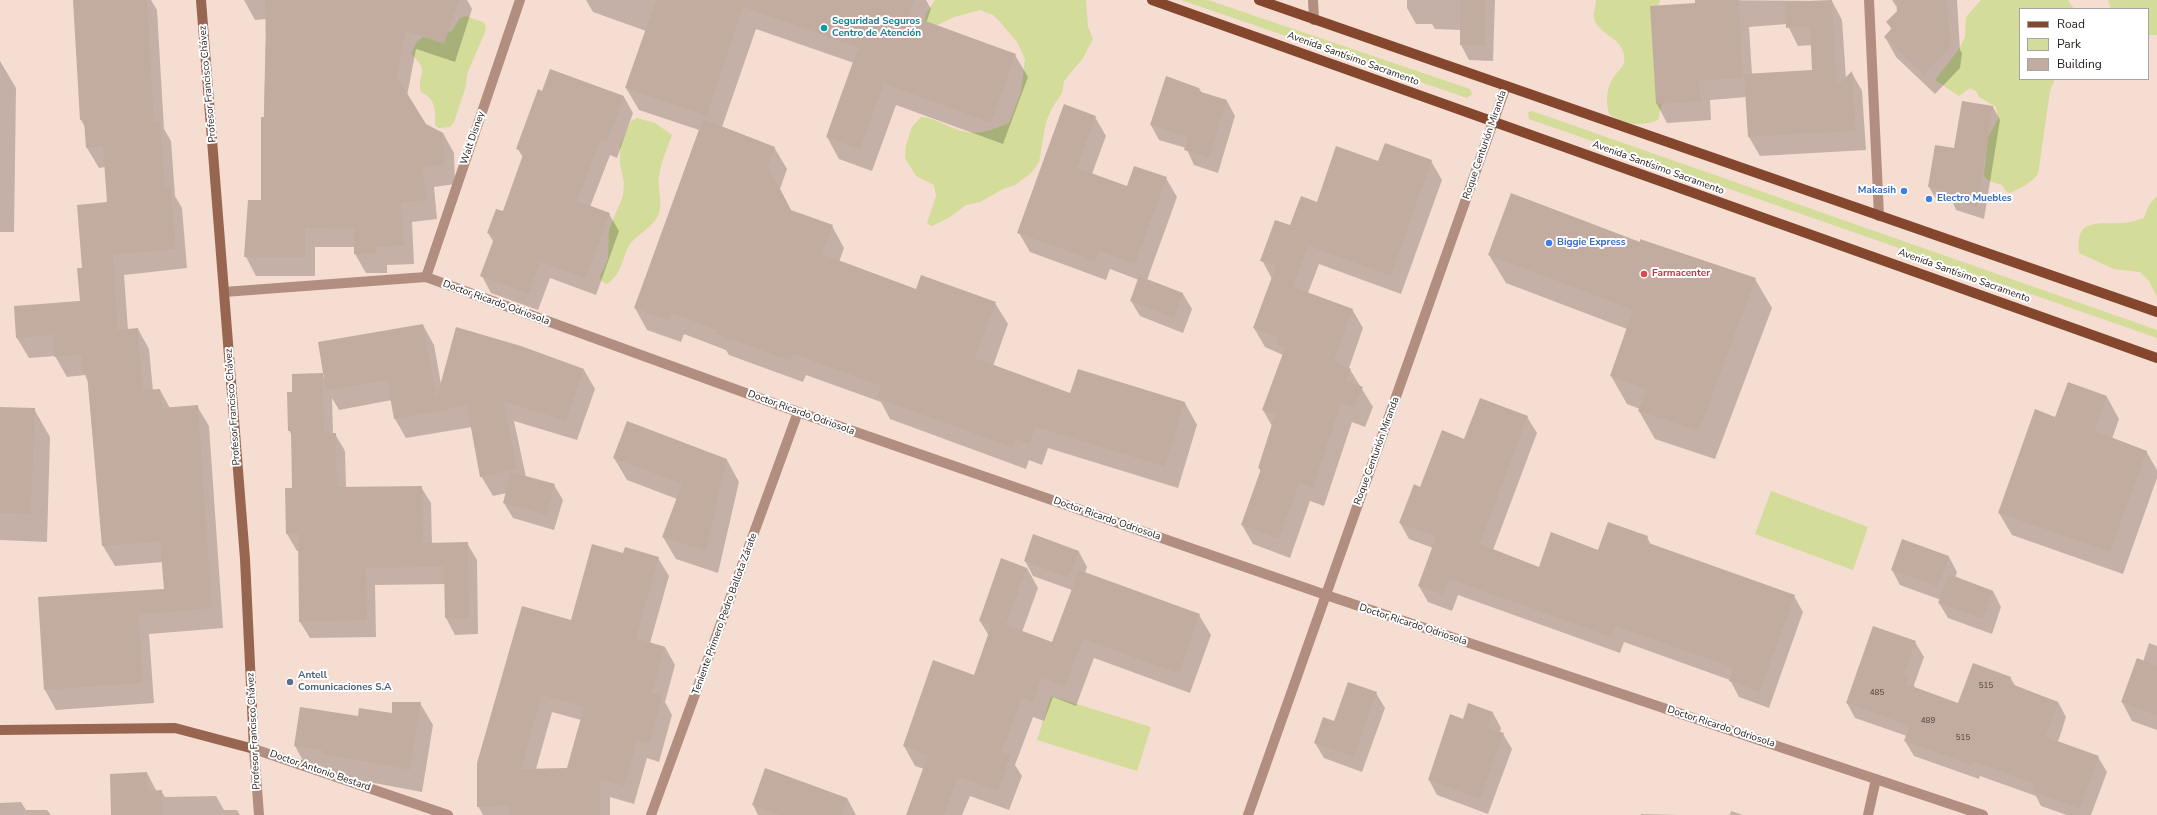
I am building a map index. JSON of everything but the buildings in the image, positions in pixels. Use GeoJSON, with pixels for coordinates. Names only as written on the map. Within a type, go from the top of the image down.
{"type":"FeatureCollection","features":[{"type":"Feature","properties":{"kind":"main road","name":"Avenida Santísimo Sacramento"},"geometry":{"type":"LineString","coordinates":[[1152,0],[2157,358]]}},
{"type":"Feature","properties":{"kind":"main road"},"geometry":{"type":"LineString","coordinates":[[1259,0],[2157,312]]}},
{"type":"Feature","properties":{"kind":"street","name":"Profesor Francisco Chávez"},"geometry":{"type":"LineString","coordinates":[[201,0],[245,559],[254,749],[259,815]]}},
{"type":"Feature","properties":{"kind":"street","name":"Walt Disney"},"geometry":{"type":"LineString","coordinates":[[426,277],[520,0]]}},
{"type":"Feature","properties":{"kind":"street"},"geometry":{"type":"LineString","coordinates":[[1313,0],[1314,20]]}},
{"type":"Feature","properties":{"kind":"street"},"geometry":{"type":"LineString","coordinates":[[1870,0],[1879,216]]}},
{"type":"Feature","properties":{"kind":"street","name":"Roque Centurión Miranda"},"geometry":{"type":"LineString","coordinates":[[1248,815],[1506,86]]}},
{"type":"Feature","properties":{"kind":"street","name":"Doctor Ricardo Odriosola"},"geometry":{"type":"LineString","coordinates":[[224,292],[426,277],[798,412],[1326,595],[1983,815]]}},
{"type":"Feature","properties":{"kind":"street","name":"Teniente Primero Pedro Ballota Zárate"},"geometry":{"type":"LineString","coordinates":[[651,815],[798,412]]}},
{"type":"Feature","properties":{"kind":"street","name":"Doctor Antonio Bestard"},"geometry":{"type":"LineString","coordinates":[[0,730],[174,728],[254,749],[448,815]]}},
{"type":"Feature","properties":{"kind":"street"},"geometry":{"type":"LineString","coordinates":[[1868,815],[1876,779]]}},
{"type":"Feature","properties":{"kind":"green space"},"geometry":{"type":"Polygon","coordinates":[[[935,0],[1086,0],[1088,27],[1093,39],[1083,58],[1064,81],[1062,93],[1052,108],[1046,122],[1039,162],[1031,173],[1015,185],[1003,189],[980,202],[966,205],[950,217],[932,226],[927,223],[936,196],[934,185],[916,176],[905,158],[906,145],[912,127],[921,117],[933,119],[960,131],[971,133],[977,133],[1009,123],[1021,92],[1025,59],[1017,42],[1000,22],[993,15],[980,10],[954,17],[935,26],[923,26],[926,14],[935,0]]]}},
{"type":"Feature","properties":{"kind":"green space"},"geometry":{"type":"Polygon","coordinates":[[[1181,0],[1208,0],[1470,89],[1472,94],[1467,98],[1181,0]]]}},
{"type":"Feature","properties":{"kind":"green space"},"geometry":{"type":"Polygon","coordinates":[[[1596,0],[1660,0],[1656,12],[1664,93],[1658,120],[1645,124],[1633,124],[1621,121],[1609,114],[1607,105],[1608,91],[1613,78],[1622,68],[1624,55],[1619,44],[1600,29],[1597,24],[1594,18],[1596,0]]]}},
{"type":"Feature","properties":{"kind":"green space"},"geometry":{"type":"Polygon","coordinates":[[[1981,0],[2068,0],[2073,8],[2019,8],[2019,80],[2055,80],[2050,91],[2038,174],[2025,185],[2009,193],[2002,185],[1989,181],[1984,176],[1988,137],[1998,119],[1996,107],[1979,97],[1976,91],[1970,88],[1959,96],[1935,80],[1959,49],[1965,37],[1966,17],[1981,0]]]}},
{"type":"Feature","properties":{"kind":"green space"},"geometry":{"type":"Polygon","coordinates":[[[2108,0],[2157,0],[2157,35],[2149,35],[2149,8],[2111,8],[2108,0]]]}},
{"type":"Feature","properties":{"kind":"green space"},"geometry":{"type":"Polygon","coordinates":[[[465,16],[483,22],[486,26],[485,32],[467,74],[466,86],[454,122],[450,127],[438,128],[435,124],[434,105],[426,95],[421,92],[421,66],[411,54],[416,43],[430,30],[447,32],[452,31],[459,19],[465,16]]]}},
{"type":"Feature","properties":{"kind":"green space"},"geometry":{"type":"Polygon","coordinates":[[[1532,111],[2157,330],[2157,338],[1529,119],[1528,112],[1532,111]]]}},
{"type":"Feature","properties":{"kind":"green space"},"geometry":{"type":"Polygon","coordinates":[[[637,118],[655,123],[672,135],[659,176],[660,208],[659,213],[653,223],[633,240],[627,250],[620,269],[615,277],[607,284],[601,281],[600,276],[608,259],[609,229],[623,196],[624,183],[620,164],[620,146],[631,121],[637,118]]]}},
{"type":"Feature","properties":{"kind":"green space"},"geometry":{"type":"Polygon","coordinates":[[[2157,196],[2157,297],[2149,281],[2140,272],[2114,269],[2079,253],[2079,242],[2080,234],[2088,226],[2102,223],[2129,222],[2144,218],[2149,205],[2157,196]]]}},
{"type":"Feature","properties":{"kind":"green space"},"geometry":{"type":"Polygon","coordinates":[[[1771,491],[1868,527],[1853,570],[1755,534],[1771,491]]]}},
{"type":"Feature","properties":{"kind":"green space"},"geometry":{"type":"Polygon","coordinates":[[[1051,696],[1151,727],[1137,771],[1037,740],[1051,696]]]}},
{"type":"Feature","properties":{"kind":"place","name":"Seguridad Seguros Centro de Atención"},"geometry":{"type":"Point","coordinates":[824,28]}},
{"type":"Feature","properties":{"kind":"place","name":"Makasih"},"geometry":{"type":"Point","coordinates":[1904,191]}},
{"type":"Feature","properties":{"kind":"place","name":"Electro Muebles"},"geometry":{"type":"Point","coordinates":[1929,199]}},
{"type":"Feature","properties":{"kind":"place","name":"Biggie Express"},"geometry":{"type":"Point","coordinates":[1549,243]}},
{"type":"Feature","properties":{"kind":"place","name":"Farmacenter"},"geometry":{"type":"Point","coordinates":[1644,274]}},
{"type":"Feature","properties":{"kind":"place","name":"Antell Comunicaciones S.A"},"geometry":{"type":"Point","coordinates":[290,682]}}]}
